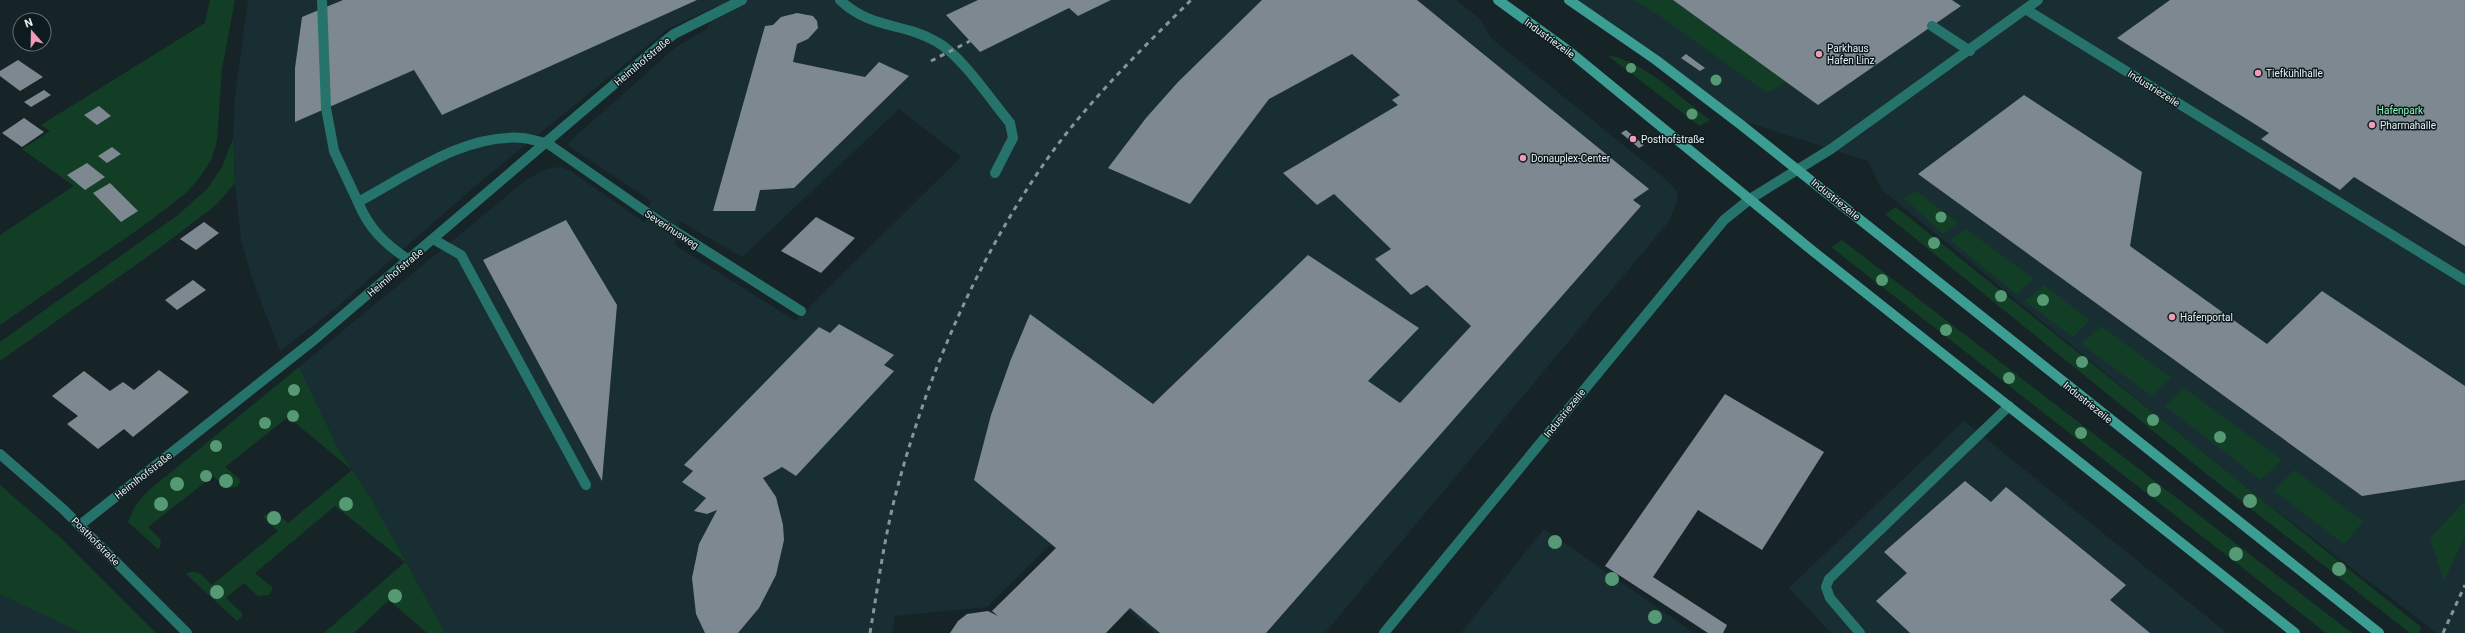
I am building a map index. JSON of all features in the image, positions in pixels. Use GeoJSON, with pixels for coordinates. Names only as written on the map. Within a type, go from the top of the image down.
{"type":"FeatureCollection","features":[{"type":"Feature","properties":{"kind":"main road","name":"Industriezeile"},"geometry":{"type":"LineString","coordinates":[[1498,0],[1576,57],[2008,406],[2295,633]]}},
{"type":"Feature","properties":{"kind":"main road","name":"Industriezeile"},"geometry":{"type":"LineString","coordinates":[[1569,0],[1618,32],[1735,118],[2242,526],[2379,633]]}},
{"type":"Feature","properties":{"kind":"street"},"geometry":{"type":"LineString","coordinates":[[322,0],[326,108],[334,151],[366,222],[378,239],[409,260]]}},
{"type":"Feature","properties":{"kind":"street","name":"Heimlhofstraße"},"geometry":{"type":"LineString","coordinates":[[80,525],[314,340],[674,34],[742,0]]}},
{"type":"Feature","properties":{"kind":"street"},"geometry":{"type":"LineString","coordinates":[[840,0],[858,17],[883,26],[926,35],[939,42],[950,51],[1010,123],[1013,138],[995,173]]}},
{"type":"Feature","properties":{"kind":"street","name":"Industriezeile"},"geometry":{"type":"LineString","coordinates":[[1384,633],[1724,220],[1750,199],[1799,170],[1970,51],[2027,10],[2038,0]]}},
{"type":"Feature","properties":{"kind":"street","name":"Industriezeile"},"geometry":{"type":"LineString","coordinates":[[2027,10],[2465,280]]}},
{"type":"Feature","properties":{"kind":"street"},"geometry":{"type":"LineString","coordinates":[[1932,26],[1970,51]]}},
{"type":"Feature","properties":{"kind":"street"},"geometry":{"type":"LineString","coordinates":[[358,202],[427,164],[474,145],[516,137],[547,143]]}},
{"type":"Feature","properties":{"kind":"street","name":"Severinusweg"},"geometry":{"type":"LineString","coordinates":[[547,143],[662,223],[801,311]]}},
{"type":"Feature","properties":{"kind":"street"},"geometry":{"type":"LineString","coordinates":[[433,239],[461,255],[586,485]]}},
{"type":"Feature","properties":{"kind":"street"},"geometry":{"type":"LineString","coordinates":[[1860,633],[1830,598],[1826,587],[1830,579],[2008,406]]}},
{"type":"Feature","properties":{"kind":"street","name":"Posthofstraße"},"geometry":{"type":"LineString","coordinates":[[0,454],[80,525],[187,633]]}},
{"type":"Feature","properties":{"kind":"shaded area"},"geometry":{"type":"Polygon","coordinates":[[[248,0],[1456,0],[1480,19],[1491,38],[1664,178],[1676,190],[1678,198],[1670,220],[1325,633],[1155,633],[1050,545],[987,607],[895,616],[892,633],[445,633],[372,500],[338,448],[299,367],[526,180],[546,169],[560,167],[569,170],[645,223],[651,201],[570,147],[568,143],[676,47],[707,29],[717,6],[668,29],[474,187],[336,308],[280,351],[252,278],[241,240],[235,183],[233,139],[235,97],[248,0]],[[899,109],[742,257],[680,221],[675,245],[795,321],[961,157],[899,109]]]}},
{"type":"Feature","properties":{"kind":"shaded area"},"geometry":{"type":"Polygon","coordinates":[[[1574,0],[2465,0],[2465,633],[2437,633],[2227,473],[1881,189],[1868,161],[1715,112],[1574,3],[1574,0]]]}},
{"type":"Feature","properties":{"kind":"shaded area"},"geometry":{"type":"Polygon","coordinates":[[[1964,421],[2227,633],[1831,633],[1789,588],[1964,421]]]}},
{"type":"Feature","properties":{"kind":"shaded area"},"geometry":{"type":"Polygon","coordinates":[[[1544,529],[1694,633],[1461,633],[1544,529]]]}},
{"type":"Feature","properties":{"kind":"shaded area"},"geometry":{"type":"Polygon","coordinates":[[[0,594],[61,621],[82,633],[0,633],[0,594]]]}},
{"type":"Feature","properties":{"kind":"green space"},"geometry":{"type":"Polygon","coordinates":[[[210,0],[235,0],[222,69],[217,141],[211,160],[200,177],[186,193],[143,226],[0,325],[0,235],[74,186],[22,149],[50,131],[41,125],[205,23],[210,0]]]}},
{"type":"Feature","properties":{"kind":"green space"},"geometry":{"type":"Polygon","coordinates":[[[1634,0],[1673,0],[1786,82],[1767,93],[1660,16],[1634,0]]]}},
{"type":"Feature","properties":{"kind":"green space"},"geometry":{"type":"Polygon","coordinates":[[[1607,55],[1621,59],[1648,72],[1710,120],[1700,126],[1607,55]]]}},
{"type":"Feature","properties":{"kind":"green space"},"geometry":{"type":"Polygon","coordinates":[[[233,139],[235,183],[216,205],[161,247],[0,361],[0,342],[178,215],[208,188],[222,167],[233,139]]]}},
{"type":"Feature","properties":{"kind":"green space"},"geometry":{"type":"Polygon","coordinates":[[[1916,191],[1958,223],[1943,234],[1904,198],[1916,191]]]}},
{"type":"Feature","properties":{"kind":"green space"},"geometry":{"type":"Polygon","coordinates":[[[1896,207],[2421,627],[2419,633],[2410,633],[2204,472],[1885,214],[1896,207]]]}},
{"type":"Feature","properties":{"kind":"green space"},"geometry":{"type":"Polygon","coordinates":[[[1966,229],[2034,279],[2016,294],[1950,240],[1966,229]]]}},
{"type":"Feature","properties":{"kind":"green space"},"geometry":{"type":"Polygon","coordinates":[[[1842,240],[2352,633],[2326,633],[1831,247],[1842,240]]]}},
{"type":"Feature","properties":{"kind":"green space"},"geometry":{"type":"Polygon","coordinates":[[[2044,285],[2090,320],[2073,337],[2025,301],[2044,285]]]}},
{"type":"Feature","properties":{"kind":"green space"},"geometry":{"type":"Polygon","coordinates":[[[2101,326],[2171,378],[2152,396],[2081,344],[2101,326]]]}},
{"type":"Feature","properties":{"kind":"green space"},"geometry":{"type":"Polygon","coordinates":[[[299,367],[338,448],[372,500],[445,633],[427,633],[389,600],[354,633],[324,633],[405,562],[335,506],[255,573],[273,588],[269,595],[258,596],[244,583],[226,598],[242,613],[242,616],[237,621],[186,574],[194,572],[200,574],[212,585],[278,531],[263,517],[272,510],[288,523],[352,470],[288,417],[225,467],[241,480],[237,487],[227,488],[213,476],[148,527],[161,540],[160,547],[158,549],[128,522],[135,506],[148,491],[299,367]]]}},
{"type":"Feature","properties":{"kind":"green space"},"geometry":{"type":"Polygon","coordinates":[[[2184,388],[2282,460],[2261,480],[2165,406],[2184,388]]]}},
{"type":"Feature","properties":{"kind":"green space"},"geometry":{"type":"Polygon","coordinates":[[[2295,470],[2363,522],[2344,544],[2274,491],[2295,470]]]}},
{"type":"Feature","properties":{"kind":"green space"},"geometry":{"type":"Polygon","coordinates":[[[0,485],[61,538],[156,633],[82,633],[0,594],[0,485]]]}},
{"type":"Feature","properties":{"kind":"green space"},"geometry":{"type":"Polygon","coordinates":[[[2465,501],[2465,536],[2444,581],[2430,538],[2465,501]]]}},
{"type":"Feature","properties":{"kind":"building"},"geometry":{"type":"Polygon","coordinates":[[[343,0],[697,0],[442,115],[414,70],[295,122],[295,68],[302,17],[343,0]]]}},
{"type":"Feature","properties":{"kind":"building"},"geometry":{"type":"Polygon","coordinates":[[[978,0],[1111,0],[1078,16],[1069,8],[980,52],[946,15],[978,0]]]}},
{"type":"Feature","properties":{"kind":"building"},"geometry":{"type":"Polygon","coordinates":[[[1262,0],[1417,0],[1649,189],[1633,200],[1641,206],[1266,633],[1160,633],[1130,608],[1106,633],[950,633],[958,621],[967,614],[988,611],[998,616],[992,611],[1056,548],[974,480],[991,415],[1011,359],[1030,314],[1153,404],[1308,255],[1419,328],[1368,381],[1400,403],[1471,326],[1427,285],[1411,295],[1375,259],[1391,249],[1334,194],[1317,205],[1283,173],[1398,105],[1392,100],[1400,95],[1352,54],[1269,99],[1190,204],[1108,168],[1146,118],[1178,82],[1262,0]]]}},
{"type":"Feature","properties":{"kind":"building","name":"Parkhaus Hafen Linz"},"geometry":{"type":"Polygon","coordinates":[[[1673,0],[1952,0],[1961,6],[1818,105],[1673,0]]]}},
{"type":"Feature","properties":{"kind":"building"},"geometry":{"type":"Polygon","coordinates":[[[2170,0],[2465,0],[2465,246],[2354,177],[2340,190],[2261,139],[2269,133],[2117,38],[2170,0]]]}},
{"type":"Feature","properties":{"kind":"building"},"geometry":{"type":"Polygon","coordinates":[[[797,13],[813,16],[817,21],[818,28],[808,39],[797,44],[793,62],[865,77],[879,62],[909,76],[794,188],[760,190],[755,211],[713,211],[765,26],[773,25],[781,17],[797,13]]]}},
{"type":"Feature","properties":{"kind":"building"},"geometry":{"type":"Polygon","coordinates":[[[1686,54],[1705,68],[1700,71],[1681,58],[1686,54]]]}},
{"type":"Feature","properties":{"kind":"building"},"geometry":{"type":"Polygon","coordinates":[[[18,60],[43,77],[20,91],[0,76],[0,71],[18,60]]]}},
{"type":"Feature","properties":{"kind":"building"},"geometry":{"type":"Polygon","coordinates":[[[44,90],[51,95],[31,107],[24,102],[44,90]]]}},
{"type":"Feature","properties":{"kind":"building","name":"Hafenportal"},"geometry":{"type":"Polygon","coordinates":[[[2024,95],[2142,172],[2130,246],[2267,344],[2322,291],[2465,386],[2465,480],[2362,496],[1918,174],[2024,95]]]}},
{"type":"Feature","properties":{"kind":"building"},"geometry":{"type":"Polygon","coordinates":[[[99,106],[111,116],[97,125],[84,115],[99,106]]]}},
{"type":"Feature","properties":{"kind":"building"},"geometry":{"type":"Polygon","coordinates":[[[24,118],[44,132],[22,147],[2,133],[24,118]]]}},
{"type":"Feature","properties":{"kind":"building","name":"Posthofstraße"},"geometry":{"type":"Polygon","coordinates":[[[1626,130],[1644,145],[1639,148],[1621,133],[1626,130]]]}},
{"type":"Feature","properties":{"kind":"building"},"geometry":{"type":"Polygon","coordinates":[[[112,147],[121,154],[107,163],[98,156],[112,147]]]}},
{"type":"Feature","properties":{"kind":"building"},"geometry":{"type":"Polygon","coordinates":[[[87,163],[105,177],[85,190],[67,175],[87,163]]]}},
{"type":"Feature","properties":{"kind":"building"},"geometry":{"type":"Polygon","coordinates":[[[110,183],[138,211],[121,222],[93,193],[110,183]]]}},
{"type":"Feature","properties":{"kind":"building"},"geometry":{"type":"Polygon","coordinates":[[[816,217],[855,238],[821,273],[781,251],[816,217]]]}},
{"type":"Feature","properties":{"kind":"building"},"geometry":{"type":"Polygon","coordinates":[[[566,220],[617,305],[602,481],[483,260],[566,220]]]}},
{"type":"Feature","properties":{"kind":"building"},"geometry":{"type":"Polygon","coordinates":[[[204,222],[219,233],[196,250],[180,239],[204,222]]]}},
{"type":"Feature","properties":{"kind":"building"},"geometry":{"type":"Polygon","coordinates":[[[193,280],[206,290],[177,310],[165,300],[193,280]]]}},
{"type":"Feature","properties":{"kind":"building"},"geometry":{"type":"Polygon","coordinates":[[[839,324],[894,355],[884,365],[894,371],[796,476],[782,467],[763,478],[776,497],[783,525],[784,540],[776,575],[759,608],[738,633],[705,633],[696,614],[692,578],[699,544],[717,510],[707,514],[694,511],[706,498],[682,482],[693,471],[684,465],[819,327],[830,333],[839,324]]]}},
{"type":"Feature","properties":{"kind":"building"},"geometry":{"type":"Polygon","coordinates":[[[159,370],[189,392],[133,437],[124,429],[98,449],[67,424],[78,416],[52,396],[84,371],[110,391],[123,382],[134,390],[159,370]]]}},
{"type":"Feature","properties":{"kind":"building"},"geometry":{"type":"Polygon","coordinates":[[[1725,394],[1824,452],[1762,550],[1698,510],[1653,577],[1727,625],[1723,633],[1708,633],[1605,566],[1725,394]]]}},
{"type":"Feature","properties":{"kind":"building"},"geometry":{"type":"Polygon","coordinates":[[[1965,481],[1991,502],[2006,487],[2126,585],[2110,600],[2150,633],[1910,633],[1876,601],[1907,573],[1884,552],[1965,481]]]}},
{"type":"Feature","properties":{"kind":"railway"},"geometry":{"type":"LineString","coordinates":[[870,633],[888,528],[908,450],[937,366],[955,324],[994,244],[1017,205],[1057,145],[1112,81],[1191,0]]}},
{"type":"Feature","properties":{"kind":"railway"},"geometry":{"type":"LineString","coordinates":[[931,61],[970,41]]}},
{"type":"Feature","properties":{"kind":"railway"},"geometry":{"type":"LineString","coordinates":[[2443,633],[2465,585]]}},
{"type":"Feature","properties":{"kind":"place","name":"Parkhaus Hafen Linz"},"geometry":{"type":"Point","coordinates":[1819,54]}},
{"type":"Feature","properties":{"kind":"place","name":"Tiefkühlhalle"},"geometry":{"type":"Point","coordinates":[2258,73]}},
{"type":"Feature","properties":{"kind":"place","name":"Pharmahalle"},"geometry":{"type":"Point","coordinates":[2372,125]}},
{"type":"Feature","properties":{"kind":"place","name":"Posthofstraße"},"geometry":{"type":"Point","coordinates":[1633,139]}},
{"type":"Feature","properties":{"kind":"place","name":"Donauplex-Center"},"geometry":{"type":"Point","coordinates":[1523,158]}},
{"type":"Feature","properties":{"kind":"place","name":"Hafenportal"},"geometry":{"type":"Point","coordinates":[2172,317]}},
{"type":"Feature","properties":{"kind":"park label","name":"Hafenpark"},"geometry":{"type":"Point","coordinates":[2400,110]}}]}
